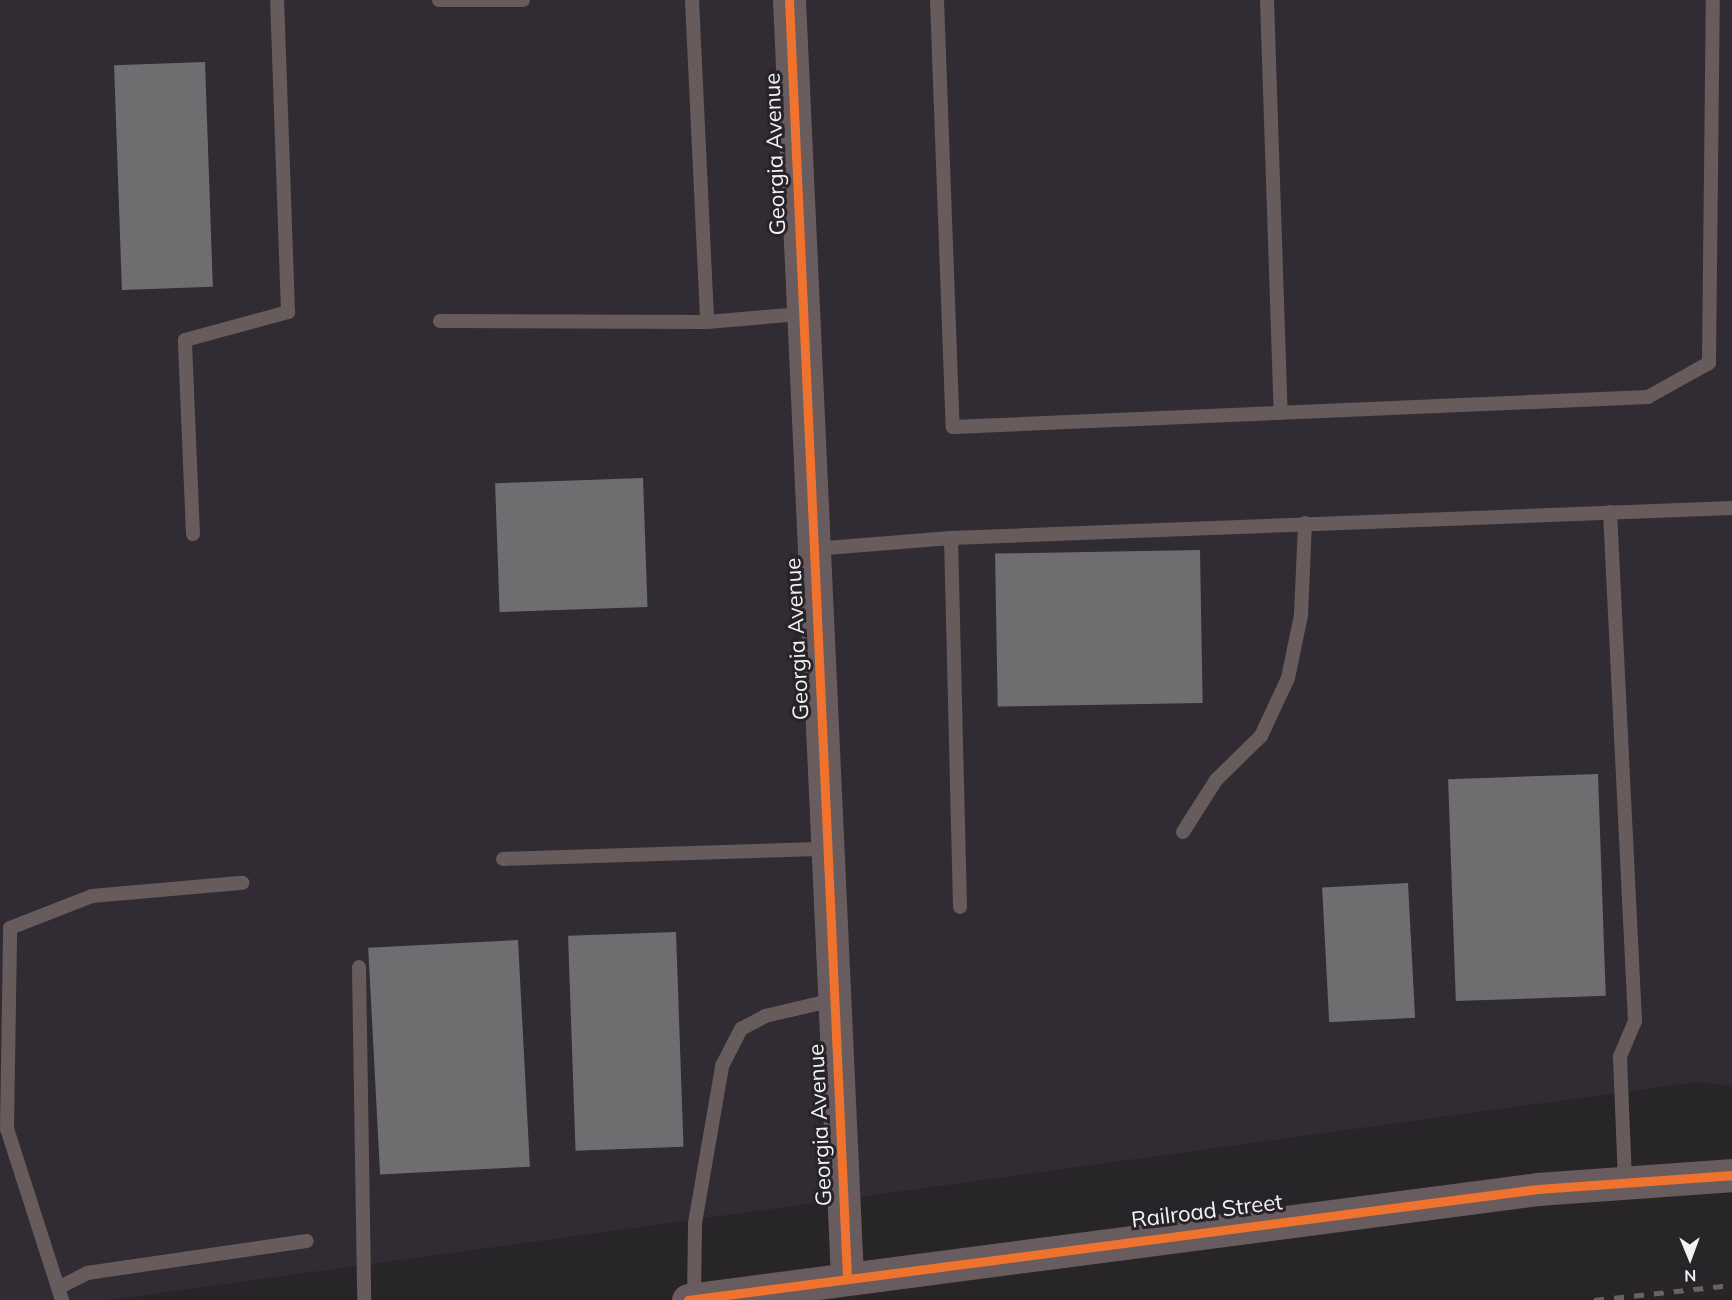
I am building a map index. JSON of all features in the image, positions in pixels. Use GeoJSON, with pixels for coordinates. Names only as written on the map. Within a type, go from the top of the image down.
{"type":"FeatureCollection","features":[{"type":"Feature","properties":{"kind":"street","name":"Georgia Avenue"},"geometry":{"type":"LineString","coordinates":[[789,0],[801,314],[847,1276]]}},
{"type":"Feature","properties":{"kind":"street","name":"Railroad Street"},"geometry":{"type":"LineString","coordinates":[[691,1300],[847,1276],[1625,1182],[1732,1175]]}},
{"type":"Feature","properties":{"kind":"lane"},"geometry":{"type":"LineString","coordinates":[[193,534],[185,340],[288,312],[277,0]]}},
{"type":"Feature","properties":{"kind":"lane"},"geometry":{"type":"LineString","coordinates":[[439,0],[523,0]]}},
{"type":"Feature","properties":{"kind":"lane"},"geometry":{"type":"LineString","coordinates":[[692,0],[707,322]]}},
{"type":"Feature","properties":{"kind":"lane"},"geometry":{"type":"LineString","coordinates":[[937,0],[952,427],[1648,397],[1709,363],[1713,0]]}},
{"type":"Feature","properties":{"kind":"lane"},"geometry":{"type":"LineString","coordinates":[[1267,0],[1281,413]]}},
{"type":"Feature","properties":{"kind":"lane"},"geometry":{"type":"LineString","coordinates":[[440,321],[707,322],[801,314]]}},
{"type":"Feature","properties":{"kind":"lane"},"geometry":{"type":"LineString","coordinates":[[812,549],[951,538],[1732,508]]}},
{"type":"Feature","properties":{"kind":"lane"},"geometry":{"type":"LineString","coordinates":[[1610,512],[1635,1021],[1620,1056],[1625,1182]]}},
{"type":"Feature","properties":{"kind":"lane"},"geometry":{"type":"LineString","coordinates":[[1183,832],[1216,780],[1261,736],[1288,678],[1301,615],[1305,523]]}},
{"type":"Feature","properties":{"kind":"lane"},"geometry":{"type":"LineString","coordinates":[[951,538],[960,907]]}},
{"type":"Feature","properties":{"kind":"lane"},"geometry":{"type":"LineString","coordinates":[[503,859],[827,849]]}},
{"type":"Feature","properties":{"kind":"lane"},"geometry":{"type":"LineString","coordinates":[[242,883],[92,896],[10,928],[7,1129],[60,1294],[87,1273],[307,1241]]}},
{"type":"Feature","properties":{"kind":"lane"},"geometry":{"type":"LineString","coordinates":[[359,967],[364,1300]]}},
{"type":"Feature","properties":{"kind":"lane"},"geometry":{"type":"LineString","coordinates":[[691,1300],[694,1223],[722,1066],[741,1029],[765,1016],[834,1000]]}},
{"type":"Feature","properties":{"kind":"shaded area"},"geometry":{"type":"Polygon","coordinates":[[[0,0],[1732,0],[1732,1086],[1696,1082],[109,1300],[0,1300],[0,0]]]}},
{"type":"Feature","properties":{"kind":"building"},"geometry":{"type":"Polygon","coordinates":[[[205,62],[213,287],[122,290],[114,65],[205,62]]]}},
{"type":"Feature","properties":{"kind":"building"},"geometry":{"type":"Polygon","coordinates":[[[643,478],[648,607],[500,612],[495,483],[643,478]]]}},
{"type":"Feature","properties":{"kind":"building"},"geometry":{"type":"Polygon","coordinates":[[[1200,550],[1203,703],[998,707],[995,554],[1200,550]]]}},
{"type":"Feature","properties":{"kind":"building"},"geometry":{"type":"Polygon","coordinates":[[[1598,774],[1606,996],[1456,1001],[1448,779],[1598,774]]]}},
{"type":"Feature","properties":{"kind":"building"},"geometry":{"type":"Polygon","coordinates":[[[1408,883],[1415,1018],[1329,1022],[1322,888],[1408,883]]]}},
{"type":"Feature","properties":{"kind":"building"},"geometry":{"type":"Polygon","coordinates":[[[676,932],[684,1147],[576,1151],[568,936],[676,932]]]}},
{"type":"Feature","properties":{"kind":"building"},"geometry":{"type":"Polygon","coordinates":[[[518,940],[530,1167],[380,1175],[368,948],[518,940]]]}},
{"type":"Feature","properties":{"kind":"railway"},"geometry":{"type":"LineString","coordinates":[[1594,1300],[1732,1285]]}},
{"type":"Feature","properties":{"kind":"cycle path"},"geometry":{"type":"LineString","coordinates":[[789,0],[847,1276]]}},
{"type":"Feature","properties":{"kind":"cycle path"},"geometry":{"type":"LineString","coordinates":[[688,1300],[1538,1189],[1732,1175]]}}]}
